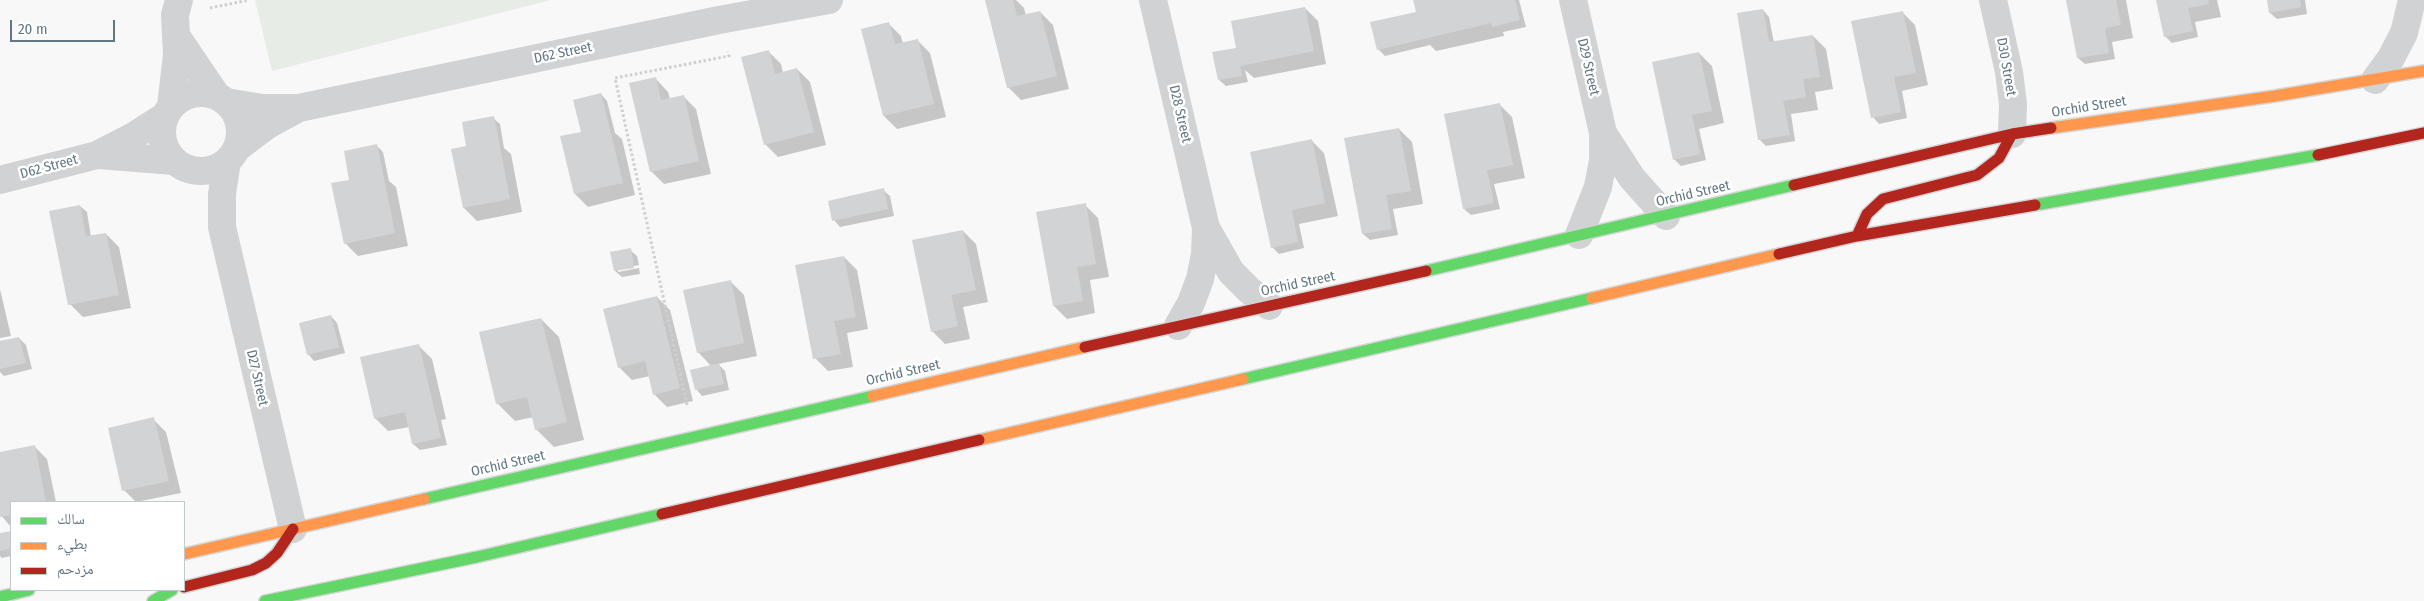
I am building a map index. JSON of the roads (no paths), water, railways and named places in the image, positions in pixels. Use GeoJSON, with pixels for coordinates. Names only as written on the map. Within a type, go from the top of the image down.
{"type":"FeatureCollection","features":[{"type":"Feature","properties":{"kind":"street"},"geometry":{"type":"LineString","coordinates":[[178,37],[221,99],[234,112],[239,123],[240,135],[232,154],[210,170],[182,165],[167,151],[162,140],[162,128],[168,111],[178,37],[175,16],[179,0]]}},
{"type":"Feature","properties":{"kind":"street","name":"D62 Street"},"geometry":{"type":"LineString","coordinates":[[221,99],[262,108],[298,108],[719,20],[829,0]]}},
{"type":"Feature","properties":{"kind":"street","name":"D28 Street"},"geometry":{"type":"LineString","coordinates":[[1153,0],[1206,228],[1217,251],[1232,272],[1249,290],[1269,306]]}},
{"type":"Feature","properties":{"kind":"street","name":"D29 Street"},"geometry":{"type":"LineString","coordinates":[[1573,0],[1603,134],[1603,161],[1598,187],[1579,235]]}},
{"type":"Feature","properties":{"kind":"street","name":"D30 Street"},"geometry":{"type":"LineString","coordinates":[[1993,0],[2009,72],[2013,104],[2012,134]]}},
{"type":"Feature","properties":{"kind":"street"},"geometry":{"type":"LineString","coordinates":[[2375,80],[2391,58],[2404,33],[2412,0]]}},
{"type":"Feature","properties":{"kind":"street","name":"Orchid Street"},"geometry":{"type":"LineString","coordinates":[[185,554],[1666,216],[2012,134],[2424,71]]}},
{"type":"Feature","properties":{"kind":"street"},"geometry":{"type":"LineString","coordinates":[[168,111],[188,95],[207,93],[221,99]]}},
{"type":"Feature","properties":{"kind":"street","name":"D62 Street"},"geometry":{"type":"LineString","coordinates":[[232,154],[266,126],[298,108]]}},
{"type":"Feature","properties":{"kind":"street","name":"D62 Street"},"geometry":{"type":"LineString","coordinates":[[0,180],[97,155],[132,137],[168,111]]}},
{"type":"Feature","properties":{"kind":"street"},"geometry":{"type":"LineString","coordinates":[[265,601],[477,557],[1857,236],[2271,165],[2424,133]]}},
{"type":"Feature","properties":{"kind":"street","name":"D29 Street"},"geometry":{"type":"LineString","coordinates":[[1603,134],[1632,178],[1666,216]]}},
{"type":"Feature","properties":{"kind":"street"},"geometry":{"type":"LineString","coordinates":[[1857,236],[1867,214],[1883,200],[1892,195],[1977,175],[1999,158],[2012,134]]}},
{"type":"Feature","properties":{"kind":"street","name":"D27 Street"},"geometry":{"type":"LineString","coordinates":[[232,154],[222,194],[222,227],[293,529]]}},
{"type":"Feature","properties":{"kind":"street","name":"D62 Street"},"geometry":{"type":"LineString","coordinates":[[97,155],[182,165]]}},
{"type":"Feature","properties":{"kind":"street","name":"D27 Street"},"geometry":{"type":"LineString","coordinates":[[182,165],[222,227]]}},
{"type":"Feature","properties":{"kind":"street","name":"D28 Street"},"geometry":{"type":"LineString","coordinates":[[1178,326],[1191,303],[1200,279],[1205,254],[1206,228]]}},
{"type":"Feature","properties":{"kind":"street"},"geometry":{"type":"LineString","coordinates":[[185,587],[252,570],[276,553],[293,529]]}},
{"type":"Feature","properties":{"kind":"street"},"geometry":{"type":"LineString","coordinates":[[0,596],[24,591]]}},
{"type":"Feature","properties":{"kind":"street"},"geometry":{"type":"LineString","coordinates":[[153,601],[170,591]]}}]}
